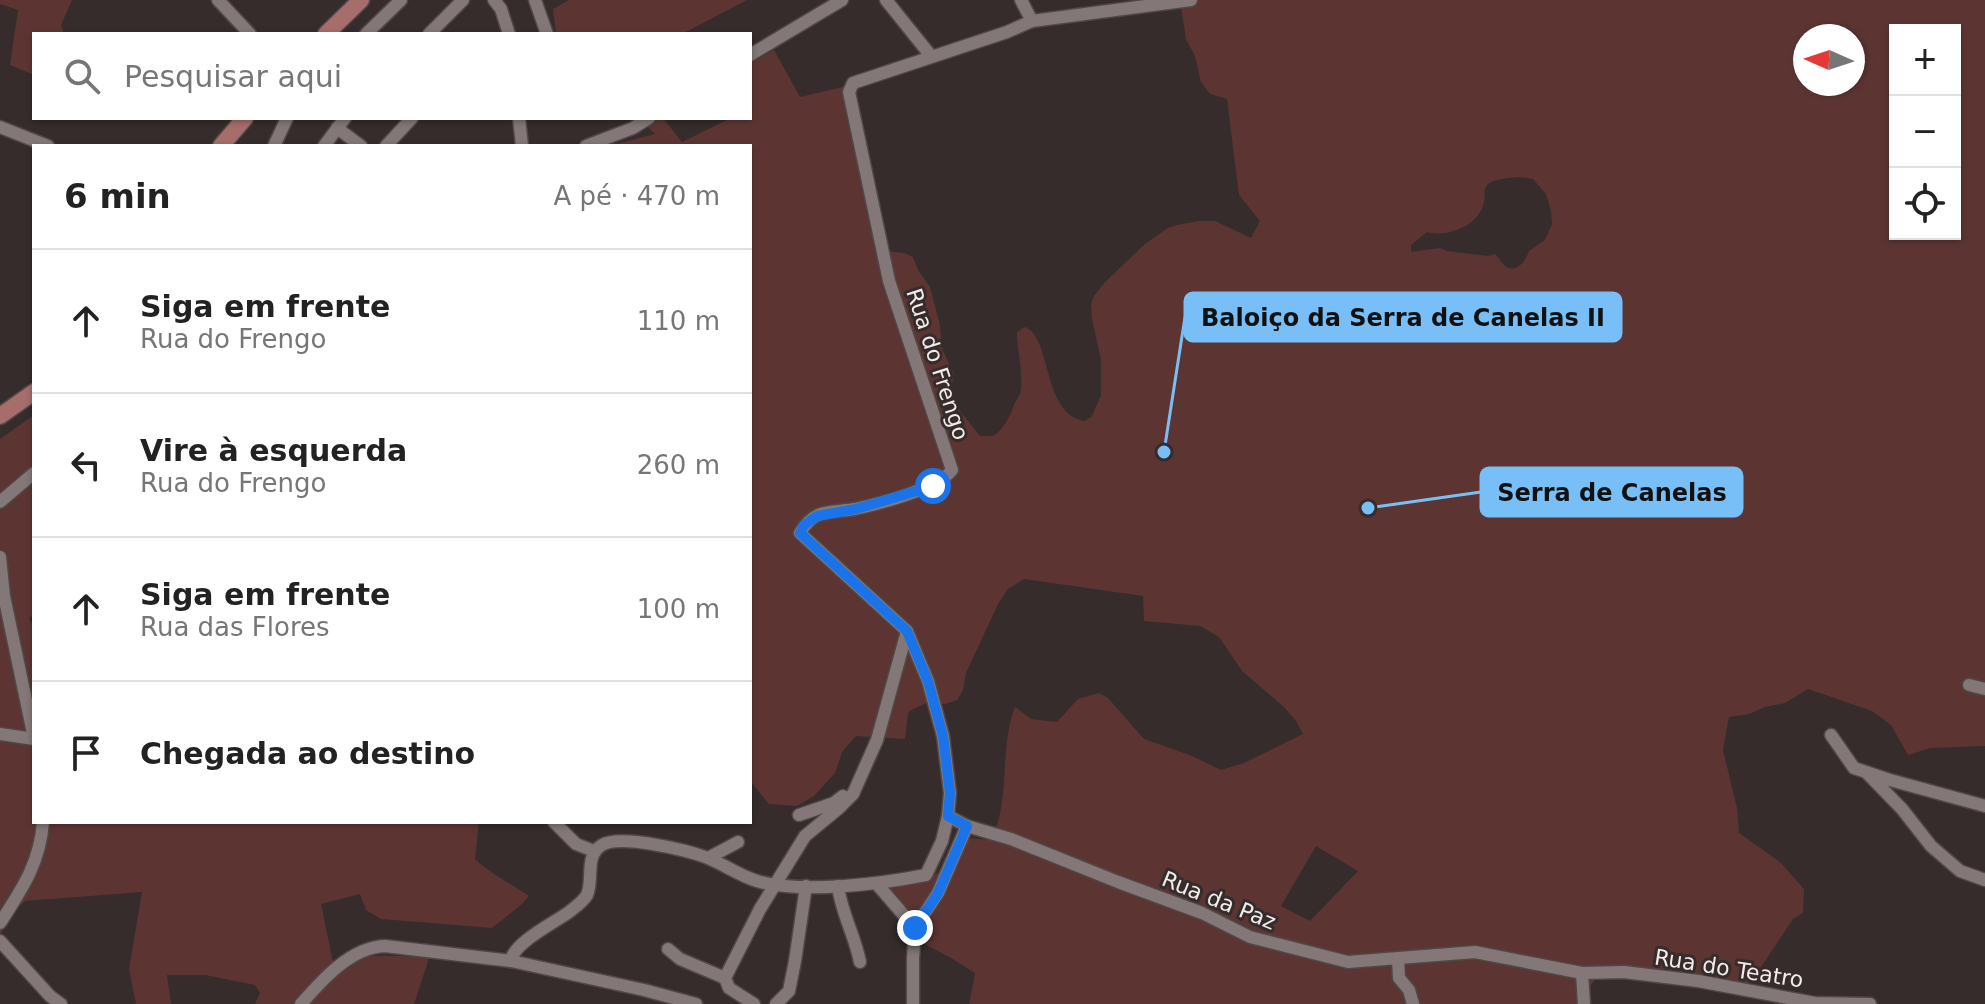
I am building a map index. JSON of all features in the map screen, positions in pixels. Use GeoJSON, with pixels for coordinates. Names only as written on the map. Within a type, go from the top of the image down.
{"type":"FeatureCollection","features":[{"type":"Feature","properties":{"kind":"main road"},"geometry":{"type":"LineString","coordinates":[[328,32],[361,0]]}},
{"type":"Feature","properties":{"kind":"main road"},"geometry":{"type":"LineString","coordinates":[[223,144],[243,120]]}},
{"type":"Feature","properties":{"kind":"main road"},"geometry":{"type":"LineString","coordinates":[[0,416],[32,393]]}},
{"type":"Feature","properties":{"kind":"street"},"geometry":{"type":"LineString","coordinates":[[218,0],[248,32]]}},
{"type":"Feature","properties":{"kind":"street"},"geometry":{"type":"LineString","coordinates":[[368,32],[401,0]]}},
{"type":"Feature","properties":{"kind":"street"},"geometry":{"type":"LineString","coordinates":[[431,32],[463,0]]}},
{"type":"Feature","properties":{"kind":"street"},"geometry":{"type":"LineString","coordinates":[[494,0],[501,9],[505,31]]}},
{"type":"Feature","properties":{"kind":"street"},"geometry":{"type":"LineString","coordinates":[[535,0],[546,32]]}},
{"type":"Feature","properties":{"kind":"street"},"geometry":{"type":"LineString","coordinates":[[752,54],[842,0]]}},
{"type":"Feature","properties":{"kind":"street"},"geometry":{"type":"LineString","coordinates":[[886,0],[931,56],[1032,21],[1145,3],[1191,0]]}},
{"type":"Feature","properties":{"kind":"street"},"geometry":{"type":"LineString","coordinates":[[1021,0],[1032,21]]}},
{"type":"Feature","properties":{"kind":"street","name":"Rua do Frengo"},"geometry":{"type":"LineString","coordinates":[[594,851],[615,840],[678,849],[708,858],[759,882],[838,886],[893,882],[926,875],[942,841],[950,793],[943,736],[928,681],[907,631],[800,533],[804,525],[817,516],[866,506],[933,486],[952,470],[889,281],[849,92],[853,83],[931,56]]}},
{"type":"Feature","properties":{"kind":"street"},"geometry":{"type":"LineString","coordinates":[[275,144],[286,120]]}},
{"type":"Feature","properties":{"kind":"street"},"geometry":{"type":"LineString","coordinates":[[388,144],[410,120]]}},
{"type":"Feature","properties":{"kind":"street"},"geometry":{"type":"LineString","coordinates":[[519,120],[522,144]]}},
{"type":"Feature","properties":{"kind":"street"},"geometry":{"type":"LineString","coordinates":[[591,144],[646,120]]}},
{"type":"Feature","properties":{"kind":"street"},"geometry":{"type":"LineString","coordinates":[[325,144],[341,123],[359,144]]}},
{"type":"Feature","properties":{"kind":"street"},"geometry":{"type":"LineString","coordinates":[[0,127],[43,144]]}},
{"type":"Feature","properties":{"kind":"street"},"geometry":{"type":"LineString","coordinates":[[0,502],[32,475]]}},
{"type":"Feature","properties":{"kind":"street"},"geometry":{"type":"LineString","coordinates":[[0,557],[4,596],[32,729]]}},
{"type":"Feature","properties":{"kind":"street"},"geometry":{"type":"LineString","coordinates":[[725,978],[760,909],[805,836],[853,794],[877,740],[907,631]]}},
{"type":"Feature","properties":{"kind":"street"},"geometry":{"type":"LineString","coordinates":[[1969,685],[1985,689]]}},
{"type":"Feature","properties":{"kind":"street"},"geometry":{"type":"LineString","coordinates":[[0,734],[32,738]]}},
{"type":"Feature","properties":{"kind":"street"},"geometry":{"type":"LineString","coordinates":[[1831,735],[1854,768],[1985,806]]}},
{"type":"Feature","properties":{"kind":"street"},"geometry":{"type":"LineString","coordinates":[[1867,772],[1931,846],[1960,871],[1985,880]]}},
{"type":"Feature","properties":{"kind":"street"},"geometry":{"type":"LineString","coordinates":[[799,815],[834,803],[861,778]]}},
{"type":"Feature","properties":{"kind":"street","name":"Rua da Paz"},"geometry":{"type":"LineString","coordinates":[[948,816],[967,826],[1011,839],[1202,913],[1250,937],[1348,962],[1475,952],[1582,973]]}},
{"type":"Feature","properties":{"kind":"street"},"geometry":{"type":"LineString","coordinates":[[0,923],[33,868],[42,844],[43,824]]}},
{"type":"Feature","properties":{"kind":"street"},"geometry":{"type":"LineString","coordinates":[[511,961],[511,953],[520,944],[580,904],[588,894],[594,851],[576,844],[556,824]]}},
{"type":"Feature","properties":{"kind":"street"},"geometry":{"type":"LineString","coordinates":[[913,1004],[915,928],[938,893],[967,826]]}},
{"type":"Feature","properties":{"kind":"street"},"geometry":{"type":"LineString","coordinates":[[708,858],[738,842]]}},
{"type":"Feature","properties":{"kind":"street"},"geometry":{"type":"LineString","coordinates":[[876,883],[915,928]]}},
{"type":"Feature","properties":{"kind":"street"},"geometry":{"type":"LineString","coordinates":[[776,1004],[789,991],[806,886]]}},
{"type":"Feature","properties":{"kind":"street"},"geometry":{"type":"LineString","coordinates":[[838,886],[840,902],[860,962]]}},
{"type":"Feature","properties":{"kind":"street"},"geometry":{"type":"LineString","coordinates":[[0,941],[61,1004]]}},
{"type":"Feature","properties":{"kind":"street"},"geometry":{"type":"LineString","coordinates":[[301,1004],[359,951],[385,946],[511,961],[696,1004]]}},
{"type":"Feature","properties":{"kind":"street"},"geometry":{"type":"LineString","coordinates":[[668,949],[680,959],[725,978],[729,988],[754,1004]]}},
{"type":"Feature","properties":{"kind":"street"},"geometry":{"type":"LineString","coordinates":[[1398,958],[1399,978],[1409,990],[1413,1004]]}},
{"type":"Feature","properties":{"kind":"street","name":"Rua do Teatro"},"geometry":{"type":"LineString","coordinates":[[1582,973],[1624,972],[1698,981],[1815,1003],[1870,1004]]}},
{"type":"Feature","properties":{"kind":"street"},"geometry":{"type":"LineString","coordinates":[[1582,973],[1584,1004]]}},
{"type":"Feature","properties":{"kind":"shaded area"},"geometry":{"type":"Polygon","coordinates":[[[0,0],[72,0],[61,25],[63,32],[32,32],[32,74],[10,65],[18,10],[0,4],[0,0]]]}},
{"type":"Feature","properties":{"kind":"shaded area"},"geometry":{"type":"Polygon","coordinates":[[[569,0],[747,0],[686,32],[556,32],[553,9],[569,0]]]}},
{"type":"Feature","properties":{"kind":"shaded area"},"geometry":{"type":"Polygon","coordinates":[[[1180,0],[1985,0],[1985,746],[1930,748],[1908,755],[1891,725],[1872,711],[1808,689],[1785,703],[1729,717],[1723,750],[1737,808],[1739,833],[1780,862],[1804,889],[1803,913],[1793,919],[1742,991],[1599,973],[1585,994],[1584,1004],[969,1004],[975,973],[919,941],[894,906],[888,886],[938,873],[968,838],[991,840],[1001,809],[1007,739],[1015,707],[1031,719],[1057,722],[1078,699],[1099,693],[1108,698],[1144,739],[1221,770],[1244,763],[1303,734],[1284,707],[1242,671],[1219,637],[1200,626],[1144,621],[1143,596],[1024,579],[1008,589],[998,604],[957,700],[945,704],[927,703],[913,709],[908,713],[905,739],[856,736],[842,752],[835,773],[814,796],[797,806],[769,804],[752,783],[752,144],[616,144],[655,134],[641,120],[665,120],[682,142],[727,120],[752,120],[752,63],[774,50],[800,97],[856,84],[853,92],[888,251],[913,257],[930,287],[940,325],[942,349],[954,374],[951,390],[957,407],[980,436],[993,436],[1001,430],[1020,394],[1017,332],[1025,327],[1034,334],[1061,405],[1071,416],[1085,421],[1092,416],[1101,395],[1101,360],[1091,304],[1105,282],[1145,244],[1177,225],[1215,221],[1251,238],[1260,221],[1239,195],[1227,99],[1210,94],[1201,82],[1195,56],[1186,39],[1180,0]],[[1499,179],[1488,184],[1481,210],[1470,223],[1444,233],[1427,232],[1411,245],[1411,252],[1440,248],[1488,256],[1495,254],[1508,268],[1520,266],[1529,251],[1545,240],[1552,224],[1546,194],[1533,179],[1499,179]],[[1316,846],[1281,906],[1310,921],[1358,871],[1316,846]]]}},
{"type":"Feature","properties":{"kind":"shaded area"},"geometry":{"type":"Polygon","coordinates":[[[32,416],[32,616],[29,618],[32,624],[32,824],[479,824],[475,859],[529,896],[492,928],[381,919],[366,910],[360,894],[321,904],[333,962],[380,956],[429,958],[414,1004],[255,1004],[260,993],[255,985],[205,975],[167,975],[171,1004],[136,1004],[129,969],[142,892],[25,901],[13,912],[0,935],[0,439],[32,416]]]}},
{"type":"Feature","properties":{"kind":"place","name":"Baloiço da Serra de Canelas II"},"geometry":{"type":"Point","coordinates":[1164,452]}},
{"type":"Feature","properties":{"kind":"place","name":"Serra de Canelas"},"geometry":{"type":"Point","coordinates":[1368,508]}},
{"type":"Feature","properties":{"kind":"route"},"geometry":{"type":"LineString","coordinates":[[915,928],[938,893],[967,826],[948,816],[950,793],[943,736],[928,681],[907,631],[800,533],[804,525],[817,516],[856,509],[933,486]]}}]}
